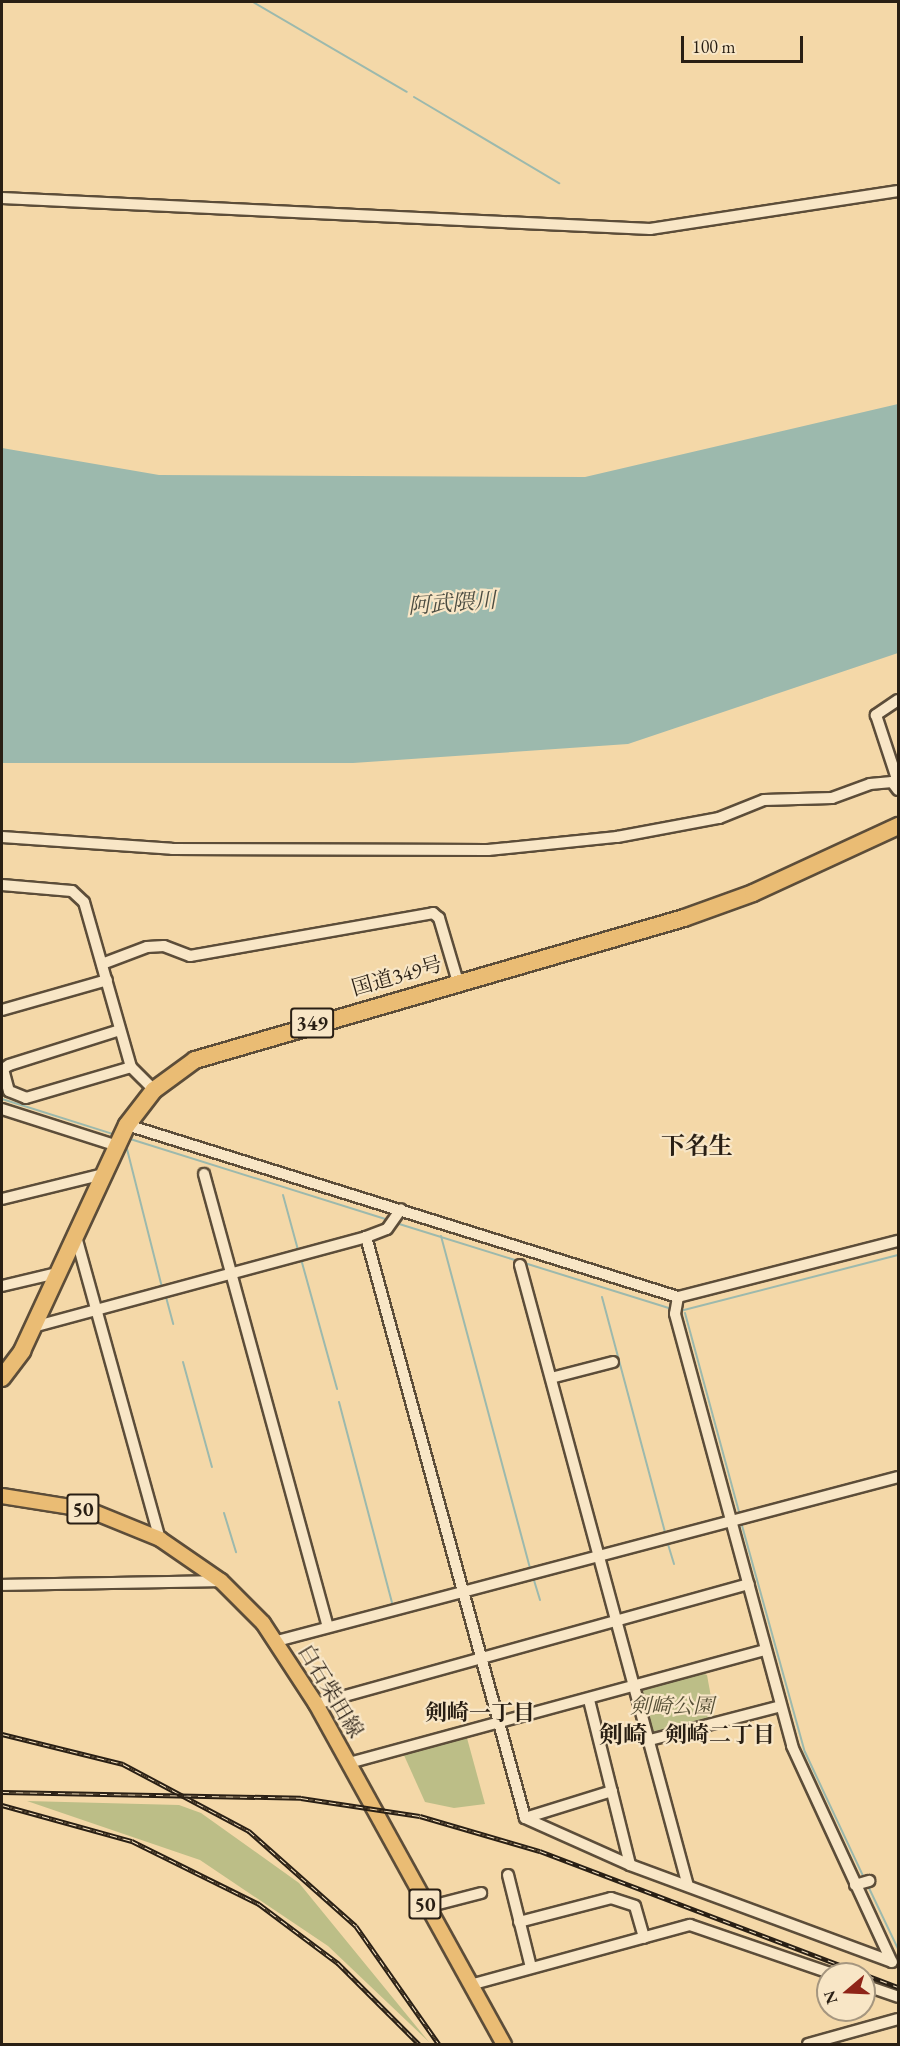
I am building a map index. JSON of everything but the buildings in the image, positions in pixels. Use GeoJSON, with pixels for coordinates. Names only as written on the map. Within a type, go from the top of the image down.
{"type":"FeatureCollection","features":[{"type":"Feature","properties":{"kind":"highway","name":"国道349号"},"geometry":{"type":"LineString","coordinates":[[2,1378],[33,1327],[100,1175],[121,1135],[154,1090],[210,1053],[722,905],[898,826]]}},
{"type":"Feature","properties":{"kind":"main road","name":"白石柴田線"},"geometry":{"type":"LineString","coordinates":[[2,1496],[89,1510],[160,1539],[221,1581],[277,1641],[316,1704],[504,2044]]}},
{"type":"Feature","properties":{"kind":"street"},"geometry":{"type":"LineString","coordinates":[[2,198],[650,229],[898,191]]}},
{"type":"Feature","properties":{"kind":"street"},"geometry":{"type":"LineString","coordinates":[[898,700],[876,715],[898,782]]}},
{"type":"Feature","properties":{"kind":"street"},"geometry":{"type":"LineString","coordinates":[[2,837],[172,849],[488,850],[637,834],[719,818],[764,800],[831,798],[870,784],[892,782],[898,790]]}},
{"type":"Feature","properties":{"kind":"street"},"geometry":{"type":"LineString","coordinates":[[2,885],[76,892],[102,964],[131,1067],[154,1090]]}},
{"type":"Feature","properties":{"kind":"street"},"geometry":{"type":"LineString","coordinates":[[102,964],[147,947],[164,946],[190,956],[433,913],[439,918],[458,982]]}},
{"type":"Feature","properties":{"kind":"street"},"geometry":{"type":"LineString","coordinates":[[2,1010],[106,980]]}},
{"type":"Feature","properties":{"kind":"street"},"geometry":{"type":"LineString","coordinates":[[120,1030],[9,1065],[3,1070],[9,1091],[26,1098],[131,1067]]}},
{"type":"Feature","properties":{"kind":"street"},"geometry":{"type":"LineString","coordinates":[[2,1109],[121,1135],[400,1211],[678,1299],[898,1241]]}},
{"type":"Feature","properties":{"kind":"street"},"geometry":{"type":"LineString","coordinates":[[204,1174],[328,1626]]}},
{"type":"Feature","properties":{"kind":"street"},"geometry":{"type":"LineString","coordinates":[[2,1199],[100,1175]]}},
{"type":"Feature","properties":{"kind":"street"},"geometry":{"type":"LineString","coordinates":[[33,1327],[366,1237],[390,1225],[400,1211]]}},
{"type":"Feature","properties":{"kind":"street"},"geometry":{"type":"LineString","coordinates":[[74,1233],[160,1539]]}},
{"type":"Feature","properties":{"kind":"street"},"geometry":{"type":"LineString","coordinates":[[366,1237],[525,1818]]}},
{"type":"Feature","properties":{"kind":"street"},"geometry":{"type":"LineString","coordinates":[[520,1265],[688,1886]]}},
{"type":"Feature","properties":{"kind":"street"},"geometry":{"type":"LineString","coordinates":[[2,1286],[57,1273]]}},
{"type":"Feature","properties":{"kind":"street"},"geometry":{"type":"LineString","coordinates":[[525,1818],[630,1864],[892,1962],[794,1753],[764,1650],[736,1518],[675,1314],[678,1299]]}},
{"type":"Feature","properties":{"kind":"street"},"geometry":{"type":"LineString","coordinates":[[551,1378],[613,1362]]}},
{"type":"Feature","properties":{"kind":"street"},"geometry":{"type":"LineString","coordinates":[[277,1641],[599,1554],[898,1477]]}},
{"type":"Feature","properties":{"kind":"street"},"geometry":{"type":"LineString","coordinates":[[2,1585],[221,1581]]}},
{"type":"Feature","properties":{"kind":"street"},"geometry":{"type":"LineString","coordinates":[[316,1704],[749,1584]]}},
{"type":"Feature","properties":{"kind":"street"},"geometry":{"type":"LineString","coordinates":[[349,1763],[589,1700],[764,1650]]}},
{"type":"Feature","properties":{"kind":"street"},"geometry":{"type":"LineString","coordinates":[[589,1700],[630,1864]]}},
{"type":"Feature","properties":{"kind":"street"},"geometry":{"type":"LineString","coordinates":[[650,1740],[781,1706]]}},
{"type":"Feature","properties":{"kind":"street"},"geometry":{"type":"LineString","coordinates":[[525,1818],[612,1791]]}},
{"type":"Feature","properties":{"kind":"street"},"geometry":{"type":"LineString","coordinates":[[508,1875],[531,1967]]}},
{"type":"Feature","properties":{"kind":"street"},"geometry":{"type":"LineString","coordinates":[[855,1885],[869,1881]]}},
{"type":"Feature","properties":{"kind":"street"},"geometry":{"type":"LineString","coordinates":[[427,1907],[481,1893]]}},
{"type":"Feature","properties":{"kind":"street"},"geometry":{"type":"LineString","coordinates":[[519,1922],[611,1898],[635,1906],[644,1938]]}},
{"type":"Feature","properties":{"kind":"street"},"geometry":{"type":"LineString","coordinates":[[471,1985],[690,1925],[816,1968]]}},
{"type":"Feature","properties":{"kind":"street"},"geometry":{"type":"LineString","coordinates":[[876,1989],[898,1997]]}},
{"type":"Feature","properties":{"kind":"street"},"geometry":{"type":"LineString","coordinates":[[808,2044],[898,2019]]}},
{"type":"Feature","properties":{"kind":"green space","name":"剣崎公園"},"geometry":{"type":"Polygon","coordinates":[[[702,1673],[707,1675],[715,1719],[657,1737],[650,1733],[639,1695],[643,1688],[702,1673]]]}},
{"type":"Feature","properties":{"kind":"green space"},"geometry":{"type":"Polygon","coordinates":[[[467,1738],[485,1804],[454,1808],[425,1802],[403,1753],[467,1738]]]}},
{"type":"Feature","properties":{"kind":"green space"},"geometry":{"type":"Polygon","coordinates":[[[27,1801],[179,1805],[201,1813],[299,1883],[429,2042],[328,1946],[200,1860],[27,1801]]]}},
{"type":"Feature","properties":{"kind":"water","name":"阿武隈川"},"geometry":{"type":"Polygon","coordinates":[[[898,404],[898,653],[628,744],[353,763],[2,763],[2,448],[159,475],[585,477],[898,404]]]}},
{"type":"Feature","properties":{"kind":"waterway"},"geometry":{"type":"LineString","coordinates":[[253,2],[407,92]]}},
{"type":"Feature","properties":{"kind":"waterway"},"geometry":{"type":"LineString","coordinates":[[414,97],[559,183]]}},
{"type":"Feature","properties":{"kind":"waterway"},"geometry":{"type":"LineString","coordinates":[[2,1099],[116,1135]]}},
{"type":"Feature","properties":{"kind":"waterway"},"geometry":{"type":"LineString","coordinates":[[127,1138],[388,1220]]}},
{"type":"Feature","properties":{"kind":"waterway"},"geometry":{"type":"LineString","coordinates":[[127,1149],[162,1287]]}},
{"type":"Feature","properties":{"kind":"waterway"},"geometry":{"type":"LineString","coordinates":[[283,1195],[298,1250]]}},
{"type":"Feature","properties":{"kind":"waterway"},"geometry":{"type":"LineString","coordinates":[[396,1223],[672,1309]]}},
{"type":"Feature","properties":{"kind":"waterway"},"geometry":{"type":"LineString","coordinates":[[441,1236],[530,1568]]}},
{"type":"Feature","properties":{"kind":"waterway"},"geometry":{"type":"LineString","coordinates":[[680,1311],[898,1255]]}},
{"type":"Feature","properties":{"kind":"waterway"},"geometry":{"type":"LineString","coordinates":[[301,1259],[337,1389]]}},
{"type":"Feature","properties":{"kind":"waterway"},"geometry":{"type":"LineString","coordinates":[[166,1297],[173,1324]]}},
{"type":"Feature","properties":{"kind":"waterway"},"geometry":{"type":"LineString","coordinates":[[602,1297],[665,1532]]}},
{"type":"Feature","properties":{"kind":"waterway"},"geometry":{"type":"LineString","coordinates":[[685,1313],[740,1516]]}},
{"type":"Feature","properties":{"kind":"waterway"},"geometry":{"type":"LineString","coordinates":[[183,1362],[212,1467]]}},
{"type":"Feature","properties":{"kind":"waterway"},"geometry":{"type":"LineString","coordinates":[[339,1402],[393,1607]]}},
{"type":"Feature","properties":{"kind":"waterway"},"geometry":{"type":"LineString","coordinates":[[224,1513],[236,1552]]}},
{"type":"Feature","properties":{"kind":"waterway"},"geometry":{"type":"LineString","coordinates":[[741,1522],[805,1752],[864,1878]]}},
{"type":"Feature","properties":{"kind":"waterway"},"geometry":{"type":"LineString","coordinates":[[667,1541],[674,1564]]}},
{"type":"Feature","properties":{"kind":"waterway"},"geometry":{"type":"LineString","coordinates":[[533,1577],[540,1600]]}},
{"type":"Feature","properties":{"kind":"waterway"},"geometry":{"type":"LineString","coordinates":[[868,1886],[898,1949]]}},
{"type":"Feature","properties":{"kind":"railway"},"geometry":{"type":"LineString","coordinates":[[2,1734],[123,1764],[249,1831],[356,1926],[439,2044]]}},
{"type":"Feature","properties":{"kind":"railway"},"geometry":{"type":"LineString","coordinates":[[2,1792],[301,1798],[420,1816],[540,1851],[898,1987]]}},
{"type":"Feature","properties":{"kind":"railway"},"geometry":{"type":"LineString","coordinates":[[2,1805],[132,1841],[259,1904],[338,1963],[419,2044]]}},
{"type":"Feature","properties":{"kind":"district","name":"下名生"},"geometry":{"type":"Point","coordinates":[697,1146]}},
{"type":"Feature","properties":{"kind":"district","name":"剣崎一丁目"},"geometry":{"type":"Point","coordinates":[480,1713]}},
{"type":"Feature","properties":{"kind":"district","name":"剣崎"},"geometry":{"type":"Point","coordinates":[623,1735]}},
{"type":"Feature","properties":{"kind":"district","name":"剣崎二丁目"},"geometry":{"type":"Point","coordinates":[720,1735]}}]}
